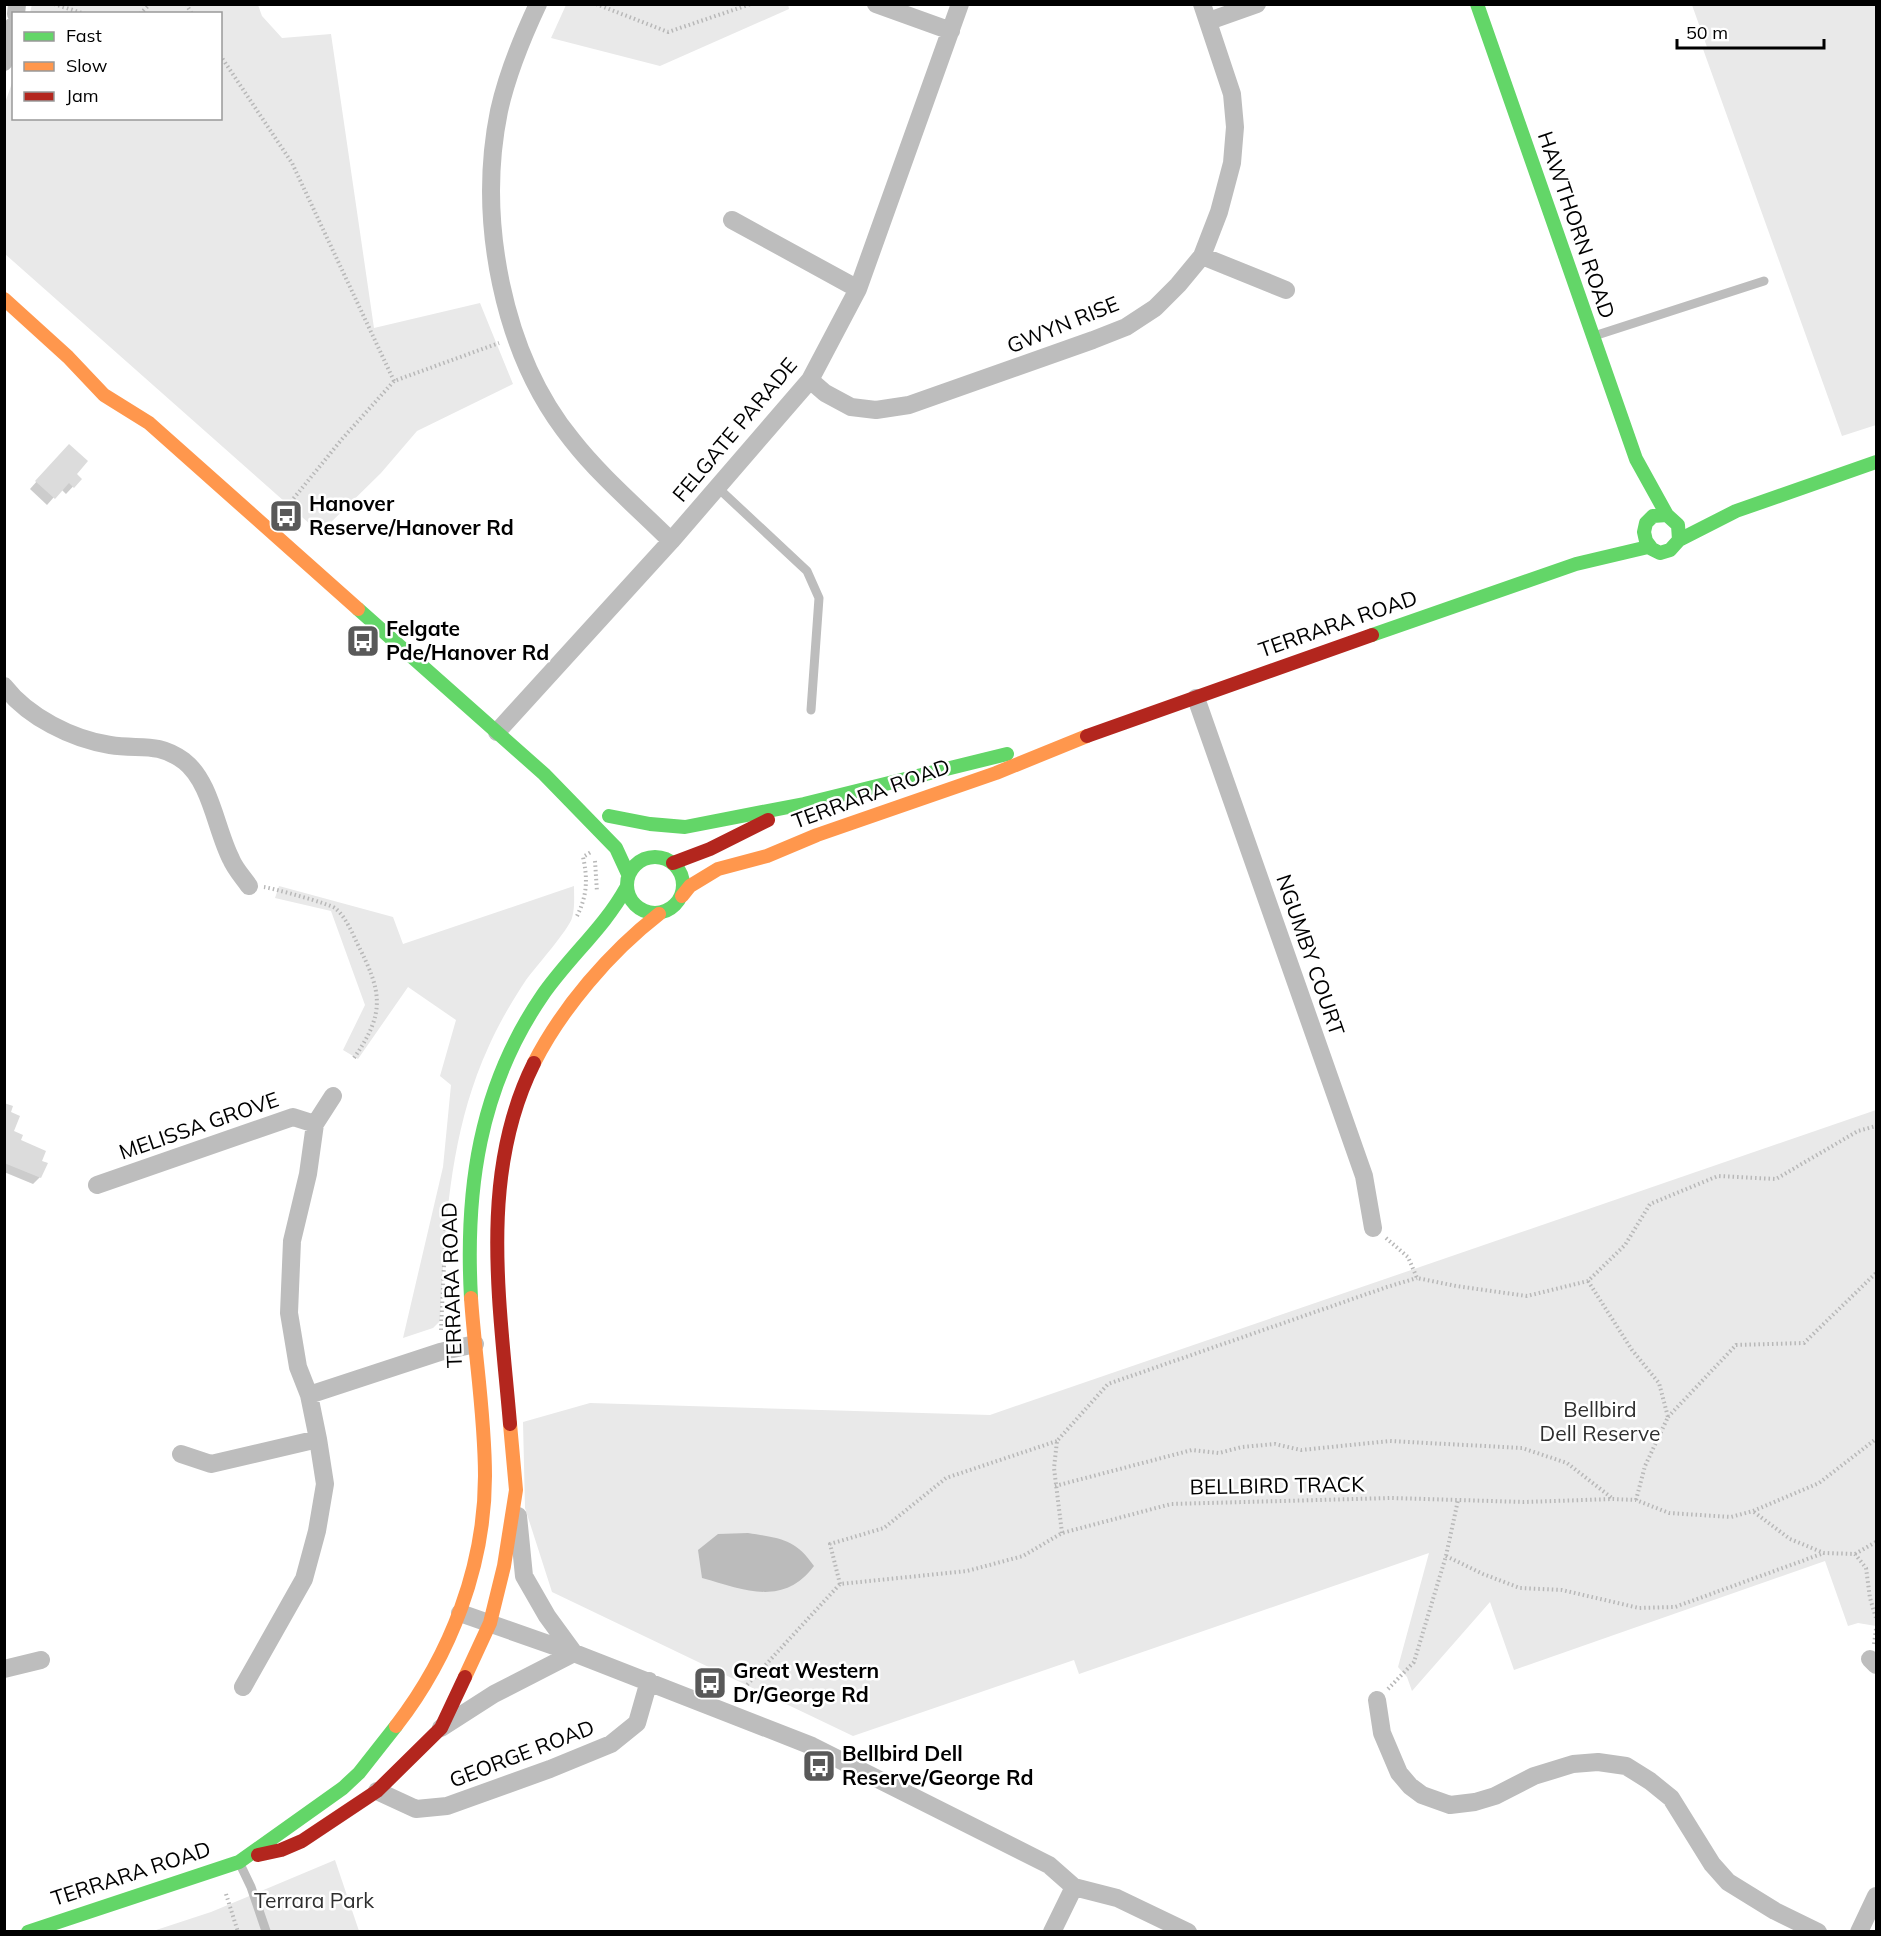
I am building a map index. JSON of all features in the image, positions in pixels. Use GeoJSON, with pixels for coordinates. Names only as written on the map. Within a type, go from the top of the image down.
{"type":"FeatureCollection","features":[{"type":"Feature","properties":{"kind":"main road","name":"HAWTHORN ROAD"},"geometry":{"type":"LineString","coordinates":[[1477,4],[1636,459],[1669,516]]}},
{"type":"Feature","properties":{"kind":"main road"},"geometry":{"type":"LineString","coordinates":[[4,299],[68,357],[94,372],[122,394],[149,423],[544,774],[616,848],[632,903],[649,914],[669,911],[682,896],[682,877],[668,860],[600,810],[544,774]]}},
{"type":"Feature","properties":{"kind":"main road","name":"HAWTHORN ROAD"},"geometry":{"type":"LineString","coordinates":[[1636,459],[1639,522]]}},
{"type":"Feature","properties":{"kind":"main road"},"geometry":{"type":"LineString","coordinates":[[1736,511],[1655,516],[1639,522],[1648,547],[1658,552],[1665,552],[1671,550],[1679,540],[1736,511],[1876,462]]}},
{"type":"Feature","properties":{"kind":"main road"},"geometry":{"type":"LineString","coordinates":[[1669,516],[1678,524],[1679,540]]}},
{"type":"Feature","properties":{"kind":"main road","name":"TERRARA ROAD"},"geometry":{"type":"LineString","coordinates":[[1576,564],[1639,522]]}},
{"type":"Feature","properties":{"kind":"main road","name":"TERRARA ROAD"},"geometry":{"type":"LineString","coordinates":[[682,896],[690,886],[718,869],[767,855],[817,835],[907,805],[1113,726],[1576,564],[1648,547]]}},
{"type":"Feature","properties":{"kind":"main road","name":"TERRARA ROAD"},"geometry":{"type":"LineString","coordinates":[[600,810],[650,824],[685,827],[804,804],[1113,726]]}},
{"type":"Feature","properties":{"kind":"main road","name":"TERRARA ROAD"},"geometry":{"type":"LineString","coordinates":[[668,860],[710,849],[804,804]]}},
{"type":"Feature","properties":{"kind":"main road"},"geometry":{"type":"LineString","coordinates":[[627,881],[634,866],[642,860],[651,857],[668,860]]}},
{"type":"Feature","properties":{"kind":"main road","name":"TERRARA ROAD"},"geometry":{"type":"LineString","coordinates":[[243,1860],[273,1836],[325,1802],[353,1779],[397,1726],[426,1682],[460,1614],[473,1571],[482,1524],[486,1478],[475,1344],[469,1220],[480,1140],[490,1105],[515,1042],[553,980],[618,904],[627,881]]}},
{"type":"Feature","properties":{"kind":"main road","name":"TERRARA ROAD"},"geometry":{"type":"LineString","coordinates":[[28,1932],[243,1860],[281,1850],[302,1841],[377,1791],[441,1728],[490,1623],[504,1566],[516,1491],[497,1270],[496,1232],[499,1189],[507,1143],[526,1080],[543,1046],[578,996],[632,935],[659,914]]}},
{"type":"Feature","properties":{"kind":"main road"},"geometry":{"type":"LineString","coordinates":[[475,1344],[503,1345]]}},
{"type":"Feature","properties":{"kind":"street"},"geometry":{"type":"LineString","coordinates":[[538,4],[512,66],[502,100],[492,169],[491,209],[495,253],[503,294],[529,368],[546,401],[571,439],[671,541]]}},
{"type":"Feature","properties":{"kind":"street"},"geometry":{"type":"LineString","coordinates":[[876,4],[951,31]]}},
{"type":"Feature","properties":{"kind":"street","name":"FELGATE PARADE"},"geometry":{"type":"LineString","coordinates":[[497,732],[671,541],[810,380],[858,289],[960,4]]}},
{"type":"Feature","properties":{"kind":"street"},"geometry":{"type":"LineString","coordinates":[[1206,13],[1257,4]]}},
{"type":"Feature","properties":{"kind":"street","name":"GWYN RISE"},"geometry":{"type":"LineString","coordinates":[[810,380],[825,393],[851,406],[876,410],[909,405],[1126,327],[1155,308],[1202,256],[1227,187],[1232,163],[1235,128],[1232,94],[1206,13]]}},
{"type":"Feature","properties":{"kind":"street"},"geometry":{"type":"LineString","coordinates":[[4,62],[12,32]]}},
{"type":"Feature","properties":{"kind":"street"},"geometry":{"type":"LineString","coordinates":[[732,220],[858,289]]}},
{"type":"Feature","properties":{"kind":"street"},"geometry":{"type":"LineString","coordinates":[[1202,256],[1286,290]]}},
{"type":"Feature","properties":{"kind":"street"},"geometry":{"type":"LineString","coordinates":[[4,686],[13,697],[49,723],[84,739],[112,746],[139,745],[161,749],[185,762],[200,782],[231,860],[249,886]]}},
{"type":"Feature","properties":{"kind":"street","name":"NGUMBY COURT"},"geometry":{"type":"LineString","coordinates":[[1197,698],[1364,1176],[1373,1228]]}},
{"type":"Feature","properties":{"kind":"street"},"geometry":{"type":"LineString","coordinates":[[243,1687],[304,1579],[317,1531],[325,1484],[309,1395],[298,1366],[289,1313],[292,1241],[308,1174],[315,1124],[333,1096]]}},
{"type":"Feature","properties":{"kind":"street","name":"MELISSA GROVE"},"geometry":{"type":"LineString","coordinates":[[97,1185],[293,1117],[315,1124]]}},
{"type":"Feature","properties":{"kind":"street"},"geometry":{"type":"LineString","coordinates":[[309,1395],[440,1352],[475,1344]]}},
{"type":"Feature","properties":{"kind":"street"},"geometry":{"type":"LineString","coordinates":[[181,1454],[210,1464],[318,1439]]}},
{"type":"Feature","properties":{"kind":"street","name":"TERRARA ROAD"},"geometry":{"type":"LineString","coordinates":[[516,1491],[524,1576],[547,1616],[574,1653]]}},
{"type":"Feature","properties":{"kind":"street"},"geometry":{"type":"LineString","coordinates":[[460,1614],[649,1681],[812,1746],[1048,1864],[1074,1887],[1117,1898],[1188,1932]]}},
{"type":"Feature","properties":{"kind":"street"},"geometry":{"type":"LineString","coordinates":[[441,1728],[494,1694],[574,1653]]}},
{"type":"Feature","properties":{"kind":"street"},"geometry":{"type":"LineString","coordinates":[[4,1669],[41,1660]]}},
{"type":"Feature","properties":{"kind":"street","name":"GEORGE ROAD"},"geometry":{"type":"LineString","coordinates":[[377,1791],[416,1809],[447,1806],[550,1769],[611,1744],[637,1723],[649,1681]]}},
{"type":"Feature","properties":{"kind":"street"},"geometry":{"type":"LineString","coordinates":[[1377,1700],[1382,1733],[1399,1773],[1422,1795],[1450,1805],[1475,1802],[1495,1796],[1534,1776],[1573,1764],[1598,1762],[1626,1766],[1671,1798],[1712,1864],[1728,1882],[1774,1911],[1818,1932]]}},
{"type":"Feature","properties":{"kind":"street"},"geometry":{"type":"LineString","coordinates":[[1052,1932],[1074,1887]]}},
{"type":"Feature","properties":{"kind":"street"},"geometry":{"type":"LineString","coordinates":[[1859,1932],[1876,1896]]}},
{"type":"Feature","properties":{"kind":"lane"},"geometry":{"type":"LineString","coordinates":[[1592,337],[1764,281]]}},
{"type":"Feature","properties":{"kind":"lane"},"geometry":{"type":"LineString","coordinates":[[717,488],[807,571],[819,598],[811,710]]}},
{"type":"Feature","properties":{"kind":"lane"},"geometry":{"type":"LineString","coordinates":[[243,1860],[266,1931]]}},
{"type":"Feature","properties":{"kind":"path"},"geometry":{"type":"LineString","coordinates":[[54,4],[79,12]]}},
{"type":"Feature","properties":{"kind":"path"},"geometry":{"type":"LineString","coordinates":[[596,4],[668,32],[751,4]]}},
{"type":"Feature","properties":{"kind":"path"},"geometry":{"type":"LineString","coordinates":[[222,58],[292,163],[394,381]]}},
{"type":"Feature","properties":{"kind":"path"},"geometry":{"type":"LineString","coordinates":[[285,508],[394,381],[495,344]]}},
{"type":"Feature","properties":{"kind":"path"},"geometry":{"type":"LineString","coordinates":[[249,886],[268,887],[334,908],[352,933],[375,984],[378,1005],[368,1035],[354,1058]]}},
{"type":"Feature","properties":{"kind":"path"},"geometry":{"type":"LineString","coordinates":[[723,1711],[840,1584],[830,1544],[884,1528],[946,1478],[1058,1441],[1108,1384],[1417,1278],[1527,1296],[1588,1281],[1625,1245],[1650,1204],[1718,1176],[1776,1179],[1858,1131],[1876,1126]]}},
{"type":"Feature","properties":{"kind":"path"},"geometry":{"type":"LineString","coordinates":[[1373,1228],[1408,1257],[1417,1278]]}},
{"type":"Feature","properties":{"kind":"path"},"geometry":{"type":"LineString","coordinates":[[1636,1500],[1645,1466],[1668,1417],[1736,1345],[1804,1343],[1876,1273]]}},
{"type":"Feature","properties":{"kind":"path"},"geometry":{"type":"LineString","coordinates":[[1588,1281],[1632,1350],[1659,1383],[1668,1417]]}},
{"type":"Feature","properties":{"kind":"path","name":"BELLBIRD TRACK"},"geometry":{"type":"LineString","coordinates":[[840,1584],[967,1571],[1023,1556],[1062,1533],[1171,1504],[1392,1498],[1524,1502],[1613,1499],[1636,1500],[1669,1513],[1731,1517],[1753,1511],[1819,1483],[1876,1439]]}},
{"type":"Feature","properties":{"kind":"path"},"geometry":{"type":"LineString","coordinates":[[1058,1441],[1054,1468],[1062,1533]]}},
{"type":"Feature","properties":{"kind":"path"},"geometry":{"type":"LineString","coordinates":[[1056,1486],[1192,1450],[1219,1453],[1275,1444],[1301,1450],[1389,1441],[1522,1448],[1567,1463],[1613,1499]]}},
{"type":"Feature","properties":{"kind":"path"},"geometry":{"type":"LineString","coordinates":[[1377,1700],[1414,1662],[1446,1556],[1458,1500]]}},
{"type":"Feature","properties":{"kind":"path"},"geometry":{"type":"LineString","coordinates":[[1753,1511],[1790,1539],[1824,1553],[1855,1554],[1876,1542]]}},
{"type":"Feature","properties":{"kind":"path"},"geometry":{"type":"LineString","coordinates":[[1446,1556],[1483,1574],[1520,1588],[1562,1590],[1639,1608],[1675,1606],[1824,1553]]}},
{"type":"Feature","properties":{"kind":"path"},"geometry":{"type":"LineString","coordinates":[[1855,1554],[1866,1568],[1870,1598],[1876,1618]]}},
{"type":"Feature","properties":{"kind":"path"},"geometry":{"type":"LineString","coordinates":[[226,1894],[238,1932]]}},
{"type":"Feature","properties":{"kind":"green space"},"geometry":{"type":"Polygon","coordinates":[[[32,4],[258,5],[262,16],[282,38],[331,34],[374,328],[480,303],[513,384],[417,431],[381,473],[320,533],[5,254],[4,106],[12,83],[12,120],[222,120],[222,12],[30,12],[32,4]]]}},
{"type":"Feature","properties":{"kind":"green space"},"geometry":{"type":"Polygon","coordinates":[[[788,4],[789,9],[660,66],[551,38],[566,5],[788,4]]]}},
{"type":"Feature","properties":{"kind":"green space"},"geometry":{"type":"Polygon","coordinates":[[[1692,5],[1876,5],[1876,425],[1842,436],[1703,49],[1707,47],[1692,5]]]}},
{"type":"Feature","properties":{"kind":"green space"},"geometry":{"type":"Polygon","coordinates":[[[279,886],[393,917],[403,944],[574,886],[574,910],[570,923],[526,980],[510,1005],[492,1039],[475,1081],[457,1147],[451,1182],[440,1321],[433,1328],[403,1338],[443,1167],[451,1085],[440,1076],[456,1020],[408,987],[358,1059],[343,1050],[365,1005],[331,911],[275,898],[279,886]]]}},
{"type":"Feature","properties":{"kind":"green space","name":"Bellbird Dell Reserve"},"geometry":{"type":"Polygon","coordinates":[[[1876,1110],[1876,1626],[1858,1623],[1848,1626],[1825,1561],[1514,1670],[1490,1602],[1412,1691],[1407,1677],[1398,1667],[1429,1553],[1079,1674],[1074,1660],[853,1736],[552,1592],[525,1508],[523,1422],[590,1403],[990,1415],[1876,1110]]]}},
{"type":"Feature","properties":{"kind":"green space","name":"Terrara Park"},"geometry":{"type":"Polygon","coordinates":[[[335,1860],[359,1931],[150,1932],[211,1912],[335,1860]]]}},
{"type":"Feature","properties":{"kind":"shaded area"},"geometry":{"type":"Polygon","coordinates":[[[748,1533],[786,1541],[800,1550],[814,1566],[802,1579],[789,1587],[776,1591],[748,1590],[702,1578],[698,1550],[718,1534],[748,1533]]]}},
{"type":"Feature","properties":{"kind":"building"},"geometry":{"type":"Polygon","coordinates":[[[69,444],[88,461],[77,474],[82,479],[74,488],[69,483],[55,499],[35,481],[69,444]]]}},
{"type":"Feature","properties":{"kind":"building"},"geometry":{"type":"Polygon","coordinates":[[[4,1103],[13,1106],[11,1112],[20,1116],[14,1131],[23,1135],[21,1140],[46,1151],[42,1161],[48,1163],[41,1178],[4,1163],[4,1103]]]}},
{"type":"Feature","properties":{"kind":"traffic: fast"},"geometry":{"type":"LineString","coordinates":[[1477,4],[1636,459],[1667,515]]}},
{"type":"Feature","properties":{"kind":"traffic: fast"},"geometry":{"type":"LineString","coordinates":[[1679,540],[1678,525],[1667,515],[1653,516],[1646,523],[1644,532],[1646,541],[1652,549],[1660,553],[1670,550],[1679,540],[1736,511],[1876,462]]}},
{"type":"Feature","properties":{"kind":"traffic: fast"},"geometry":{"type":"LineString","coordinates":[[1372,635],[1576,564],[1648,547]]}},
{"type":"Feature","properties":{"kind":"traffic: fast"},"geometry":{"type":"LineString","coordinates":[[358,609],[544,774],[616,848],[628,874]]}},
{"type":"Feature","properties":{"kind":"traffic: fast"},"geometry":{"type":"LineString","coordinates":[[609,816],[650,824],[685,827],[804,804],[1007,754]]}},
{"type":"Feature","properties":{"kind":"traffic: fast"},"geometry":{"type":"LineString","coordinates":[[649,857],[661,857],[671,861],[679,869],[683,885],[679,901],[671,909],[661,913],[649,913],[639,909],[631,901],[627,891],[627,879],[631,869],[639,861],[649,857]]}},
{"type":"Feature","properties":{"kind":"traffic: fast"},"geometry":{"type":"LineString","coordinates":[[471,1298],[471,1218],[474,1179],[490,1104],[503,1067],[542,996],[597,930],[626,888]]}},
{"type":"Feature","properties":{"kind":"traffic: fast"},"geometry":{"type":"LineString","coordinates":[[28,1932],[239,1862],[343,1788],[359,1773],[396,1726]]}},
{"type":"Feature","properties":{"kind":"traffic: slow"},"geometry":{"type":"LineString","coordinates":[[4,299],[68,357],[104,395],[149,423],[358,609]]}},
{"type":"Feature","properties":{"kind":"traffic: slow"},"geometry":{"type":"LineString","coordinates":[[682,896],[690,886],[718,869],[767,856],[817,835],[996,773],[1087,736]]}},
{"type":"Feature","properties":{"kind":"traffic: slow"},"geometry":{"type":"LineString","coordinates":[[534,1063],[558,1022],[589,982],[605,963],[659,914]]}},
{"type":"Feature","properties":{"kind":"traffic: slow"},"geometry":{"type":"LineString","coordinates":[[396,1726],[416,1699],[448,1639],[461,1608],[479,1543],[485,1454],[471,1298]]}},
{"type":"Feature","properties":{"kind":"traffic: slow"},"geometry":{"type":"LineString","coordinates":[[465,1677],[490,1623],[504,1566],[516,1490],[510,1424]]}},
{"type":"Feature","properties":{"kind":"traffic: jam"},"geometry":{"type":"LineString","coordinates":[[1087,736],[1372,635]]}},
{"type":"Feature","properties":{"kind":"traffic: jam"},"geometry":{"type":"LineString","coordinates":[[673,863],[710,849],[768,820]]}},
{"type":"Feature","properties":{"kind":"traffic: jam"},"geometry":{"type":"LineString","coordinates":[[510,1424],[498,1287],[499,1195],[505,1150],[516,1106],[534,1063]]}},
{"type":"Feature","properties":{"kind":"traffic: jam"},"geometry":{"type":"LineString","coordinates":[[258,1855],[281,1850],[302,1841],[377,1791],[441,1728],[465,1677]]}},
{"type":"Feature","properties":{"kind":"place","name":"Hanover Reserve/Hanover Rd"},"geometry":{"type":"Point","coordinates":[286,516]}},
{"type":"Feature","properties":{"kind":"place","name":"Felgate Pde/Hanover Rd"},"geometry":{"type":"Point","coordinates":[363,641]}},
{"type":"Feature","properties":{"kind":"place","name":"Great Western Dr/George Rd"},"geometry":{"type":"Point","coordinates":[710,1683]}},
{"type":"Feature","properties":{"kind":"place","name":"Bellbird Dell Reserve/George Rd"},"geometry":{"type":"Point","coordinates":[819,1766]}}]}
